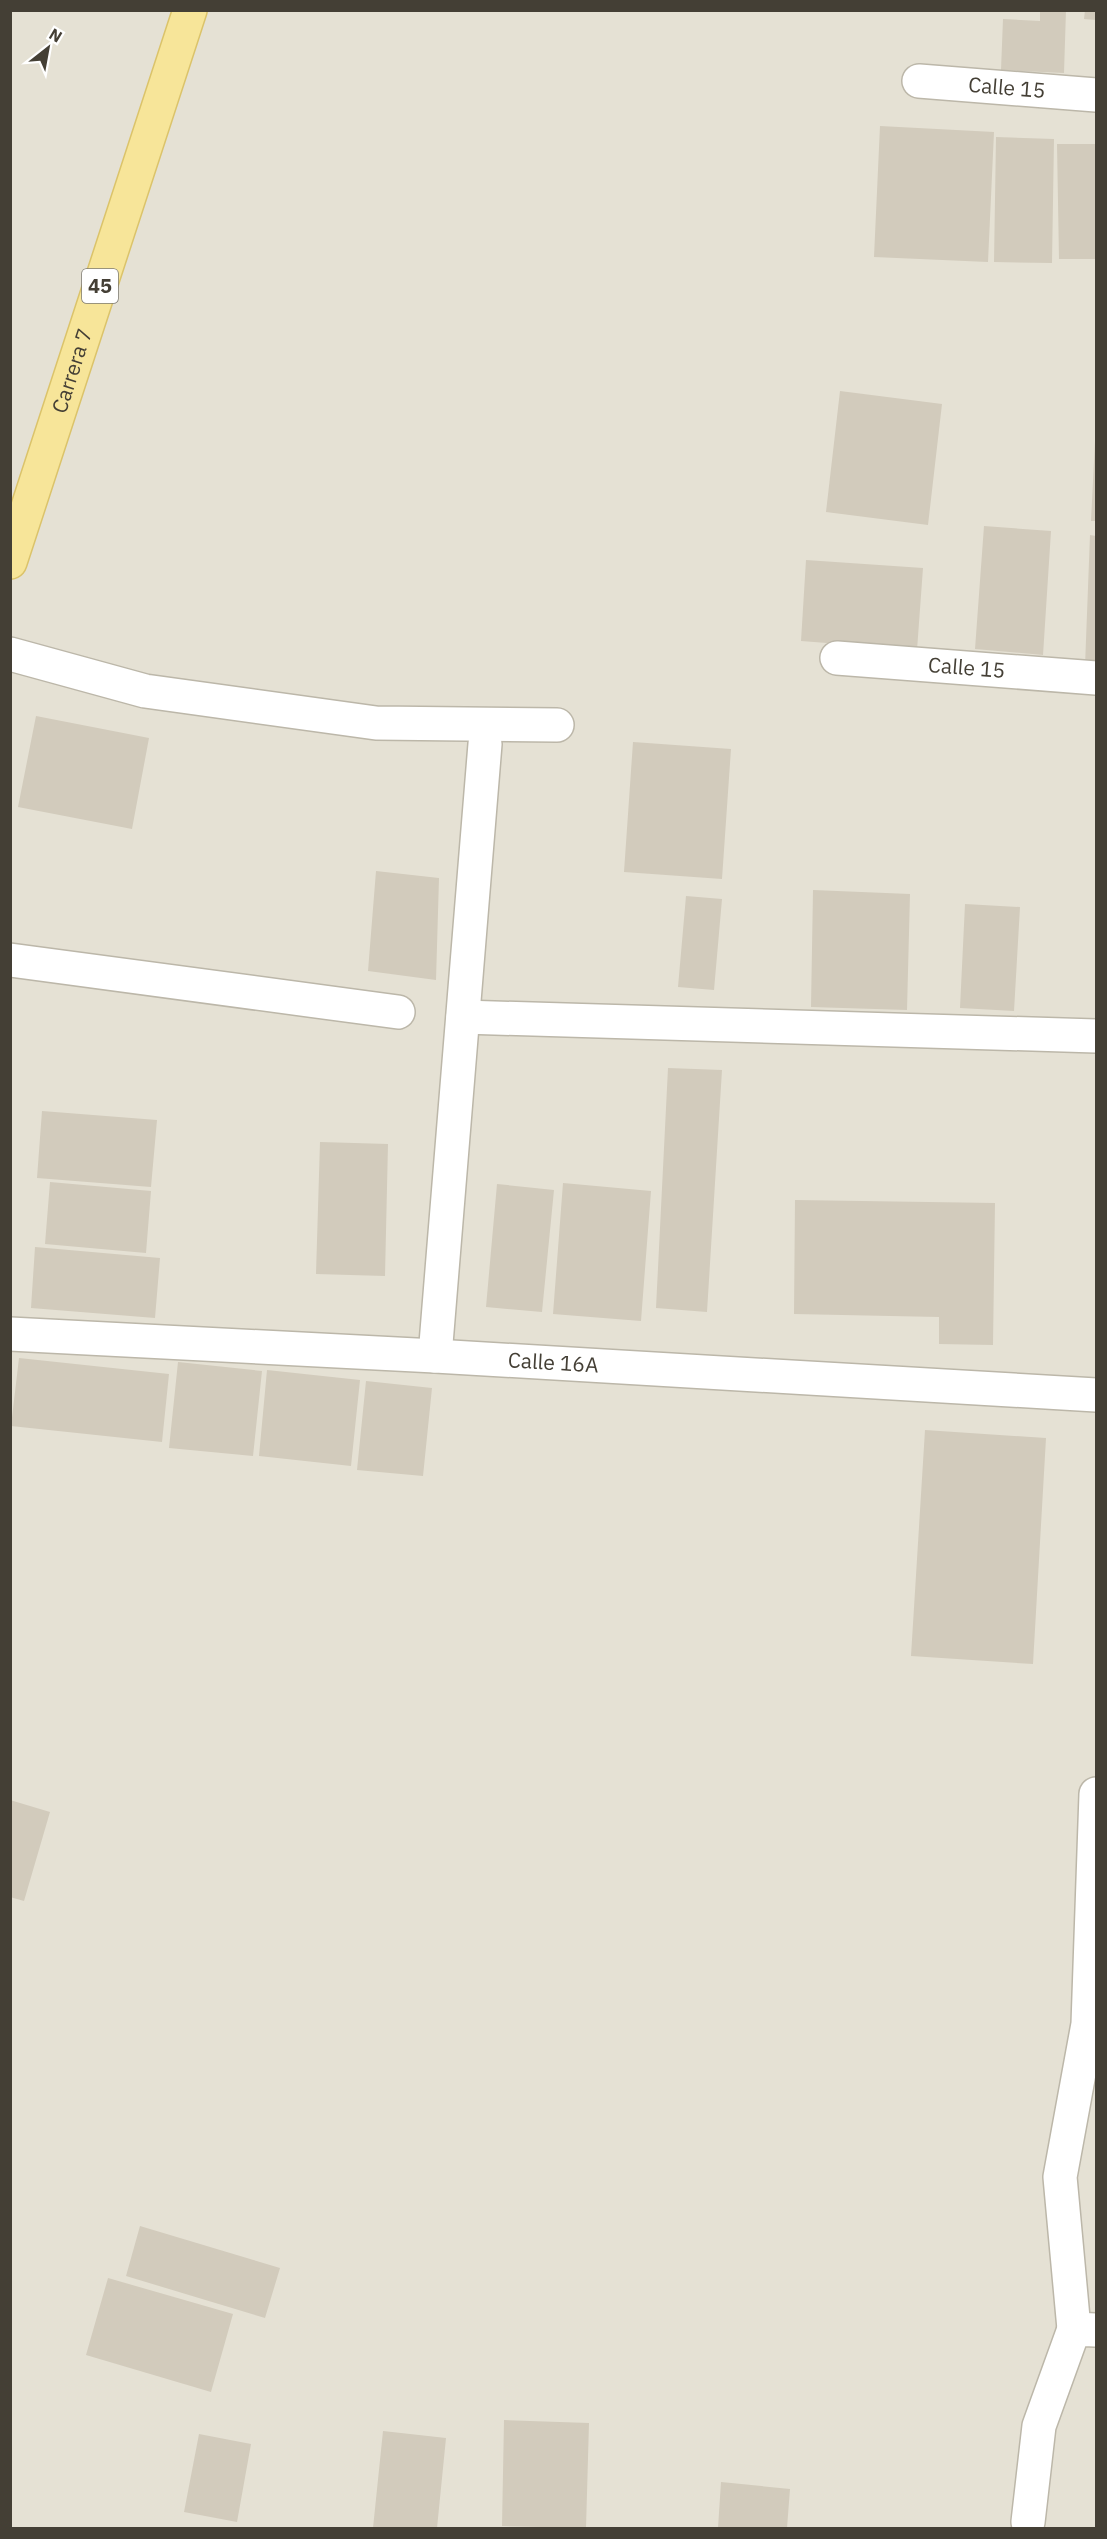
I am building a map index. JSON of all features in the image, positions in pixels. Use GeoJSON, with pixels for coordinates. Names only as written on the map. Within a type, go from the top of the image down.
{"type":"FeatureCollection","features":[{"type":"Feature","properties":{"kind":"main road","name":"Carrera 7"},"geometry":{"type":"LineString","coordinates":[[10,562],[190,10]]}},
{"type":"Feature","properties":{"kind":"street","name":"Calle 15"},"geometry":{"type":"LineString","coordinates":[[919,81],[1096,95]]}},
{"type":"Feature","properties":{"kind":"street"},"geometry":{"type":"LineString","coordinates":[[10,654],[145,691],[376,723],[557,725]]}},
{"type":"Feature","properties":{"kind":"street","name":"Calle 15"},"geometry":{"type":"LineString","coordinates":[[837,658],[1096,678]]}},
{"type":"Feature","properties":{"kind":"street"},"geometry":{"type":"LineString","coordinates":[[435,1356],[485,744]]}},
{"type":"Feature","properties":{"kind":"street"},"geometry":{"type":"LineString","coordinates":[[10,960],[398,1012]]}},
{"type":"Feature","properties":{"kind":"street"},"geometry":{"type":"LineString","coordinates":[[463,1017],[1096,1036]]}},
{"type":"Feature","properties":{"kind":"street","name":"Calle 16A"},"geometry":{"type":"LineString","coordinates":[[10,1334],[435,1356],[1096,1395]]}},
{"type":"Feature","properties":{"kind":"street"},"geometry":{"type":"LineString","coordinates":[[1028,2522],[1039,2426],[1085,2330],[1060,2176],[1092,2025],[1096,1794]]}},
{"type":"Feature","properties":{"kind":"shaded area"},"geometry":{"type":"Polygon","coordinates":[[[11,11],[1096,11],[1096,2528],[11,2528],[11,11]]]}},
{"type":"Feature","properties":{"kind":"building"},"geometry":{"type":"Polygon","coordinates":[[[1040,10],[1066,10],[1064,73],[1001,70],[1003,19],[1040,21],[1040,10]]]}},
{"type":"Feature","properties":{"kind":"building"},"geometry":{"type":"Polygon","coordinates":[[[1085,10],[1096,10],[1096,20],[1084,19],[1085,10]]]}},
{"type":"Feature","properties":{"kind":"building"},"geometry":{"type":"Polygon","coordinates":[[[880,126],[994,132],[988,262],[874,257],[880,126]]]}},
{"type":"Feature","properties":{"kind":"building"},"geometry":{"type":"Polygon","coordinates":[[[996,137],[1054,139],[1052,263],[994,262],[996,137]]]}},
{"type":"Feature","properties":{"kind":"building"},"geometry":{"type":"Polygon","coordinates":[[[1057,144],[1096,144],[1096,259],[1059,259],[1057,144]]]}},
{"type":"Feature","properties":{"kind":"building"},"geometry":{"type":"Polygon","coordinates":[[[840,391],[942,404],[928,525],[826,512],[840,391]]]}},
{"type":"Feature","properties":{"kind":"building"},"geometry":{"type":"Polygon","coordinates":[[[1095,441],[1096,521],[1091,521],[1095,441]]]}},
{"type":"Feature","properties":{"kind":"building"},"geometry":{"type":"Polygon","coordinates":[[[984,526],[1051,531],[1043,655],[975,649],[984,526]]]}},
{"type":"Feature","properties":{"kind":"building"},"geometry":{"type":"Polygon","coordinates":[[[1090,535],[1096,536],[1096,667],[1085,666],[1090,535]]]}},
{"type":"Feature","properties":{"kind":"building"},"geometry":{"type":"Polygon","coordinates":[[[806,560],[923,568],[917,650],[801,641],[806,560]]]}},
{"type":"Feature","properties":{"kind":"building"},"geometry":{"type":"Polygon","coordinates":[[[36,716],[149,738],[132,829],[18,807],[36,716]]]}},
{"type":"Feature","properties":{"kind":"building"},"geometry":{"type":"Polygon","coordinates":[[[633,742],[731,749],[722,879],[624,872],[633,742]]]}},
{"type":"Feature","properties":{"kind":"building"},"geometry":{"type":"Polygon","coordinates":[[[376,871],[439,878],[436,980],[368,971],[376,871]]]}},
{"type":"Feature","properties":{"kind":"building"},"geometry":{"type":"Polygon","coordinates":[[[813,890],[910,894],[907,1010],[811,1007],[813,890]]]}},
{"type":"Feature","properties":{"kind":"building"},"geometry":{"type":"Polygon","coordinates":[[[686,896],[722,899],[714,990],[678,987],[686,896]]]}},
{"type":"Feature","properties":{"kind":"building"},"geometry":{"type":"Polygon","coordinates":[[[965,904],[1020,907],[1014,1011],[960,1008],[965,904]]]}},
{"type":"Feature","properties":{"kind":"building"},"geometry":{"type":"Polygon","coordinates":[[[668,1068],[722,1070],[707,1312],[656,1308],[668,1068]]]}},
{"type":"Feature","properties":{"kind":"building"},"geometry":{"type":"Polygon","coordinates":[[[42,1111],[157,1120],[151,1187],[37,1178],[42,1111]]]}},
{"type":"Feature","properties":{"kind":"building"},"geometry":{"type":"Polygon","coordinates":[[[320,1142],[388,1144],[385,1276],[316,1274],[320,1142]]]}},
{"type":"Feature","properties":{"kind":"building"},"geometry":{"type":"Polygon","coordinates":[[[50,1182],[151,1191],[146,1253],[45,1244],[50,1182]]]}},
{"type":"Feature","properties":{"kind":"building"},"geometry":{"type":"Polygon","coordinates":[[[563,1183],[651,1191],[641,1321],[553,1314],[563,1183]]]}},
{"type":"Feature","properties":{"kind":"building"},"geometry":{"type":"Polygon","coordinates":[[[497,1184],[554,1190],[542,1312],[486,1307],[497,1184]]]}},
{"type":"Feature","properties":{"kind":"building"},"geometry":{"type":"Polygon","coordinates":[[[795,1200],[995,1203],[993,1345],[939,1344],[939,1317],[794,1314],[795,1200]]]}},
{"type":"Feature","properties":{"kind":"building"},"geometry":{"type":"Polygon","coordinates":[[[35,1247],[160,1258],[155,1318],[31,1308],[35,1247]]]}},
{"type":"Feature","properties":{"kind":"building"},"geometry":{"type":"Polygon","coordinates":[[[19,1358],[169,1374],[162,1442],[11,1426],[19,1358]]]}},
{"type":"Feature","properties":{"kind":"building"},"geometry":{"type":"Polygon","coordinates":[[[178,1362],[262,1371],[253,1456],[169,1448],[178,1362]]]}},
{"type":"Feature","properties":{"kind":"building"},"geometry":{"type":"Polygon","coordinates":[[[267,1370],[360,1380],[351,1466],[259,1456],[267,1370]]]}},
{"type":"Feature","properties":{"kind":"building"},"geometry":{"type":"Polygon","coordinates":[[[366,1381],[432,1388],[423,1476],[357,1470],[366,1381]]]}},
{"type":"Feature","properties":{"kind":"building"},"geometry":{"type":"Polygon","coordinates":[[[925,1430],[1046,1438],[1033,1664],[911,1656],[925,1430]]]}},
{"type":"Feature","properties":{"kind":"building"},"geometry":{"type":"Polygon","coordinates":[[[10,1800],[50,1812],[24,1901],[10,1897],[10,1800]]]}},
{"type":"Feature","properties":{"kind":"building"},"geometry":{"type":"Polygon","coordinates":[[[140,2226],[280,2268],[265,2318],[126,2276],[140,2226]]]}},
{"type":"Feature","properties":{"kind":"building"},"geometry":{"type":"Polygon","coordinates":[[[108,2278],[233,2314],[211,2392],[86,2355],[108,2278]]]}},
{"type":"Feature","properties":{"kind":"building"},"geometry":{"type":"Polygon","coordinates":[[[504,2420],[589,2423],[586,2528],[502,2526],[504,2420]]]}},
{"type":"Feature","properties":{"kind":"building"},"geometry":{"type":"Polygon","coordinates":[[[383,2431],[446,2438],[437,2528],[373,2528],[383,2431]]]}},
{"type":"Feature","properties":{"kind":"building"},"geometry":{"type":"Polygon","coordinates":[[[199,2434],[251,2444],[237,2522],[184,2512],[199,2434]]]}},
{"type":"Feature","properties":{"kind":"building"},"geometry":{"type":"Polygon","coordinates":[[[721,2482],[790,2489],[787,2528],[718,2528],[721,2482]]]}}]}
